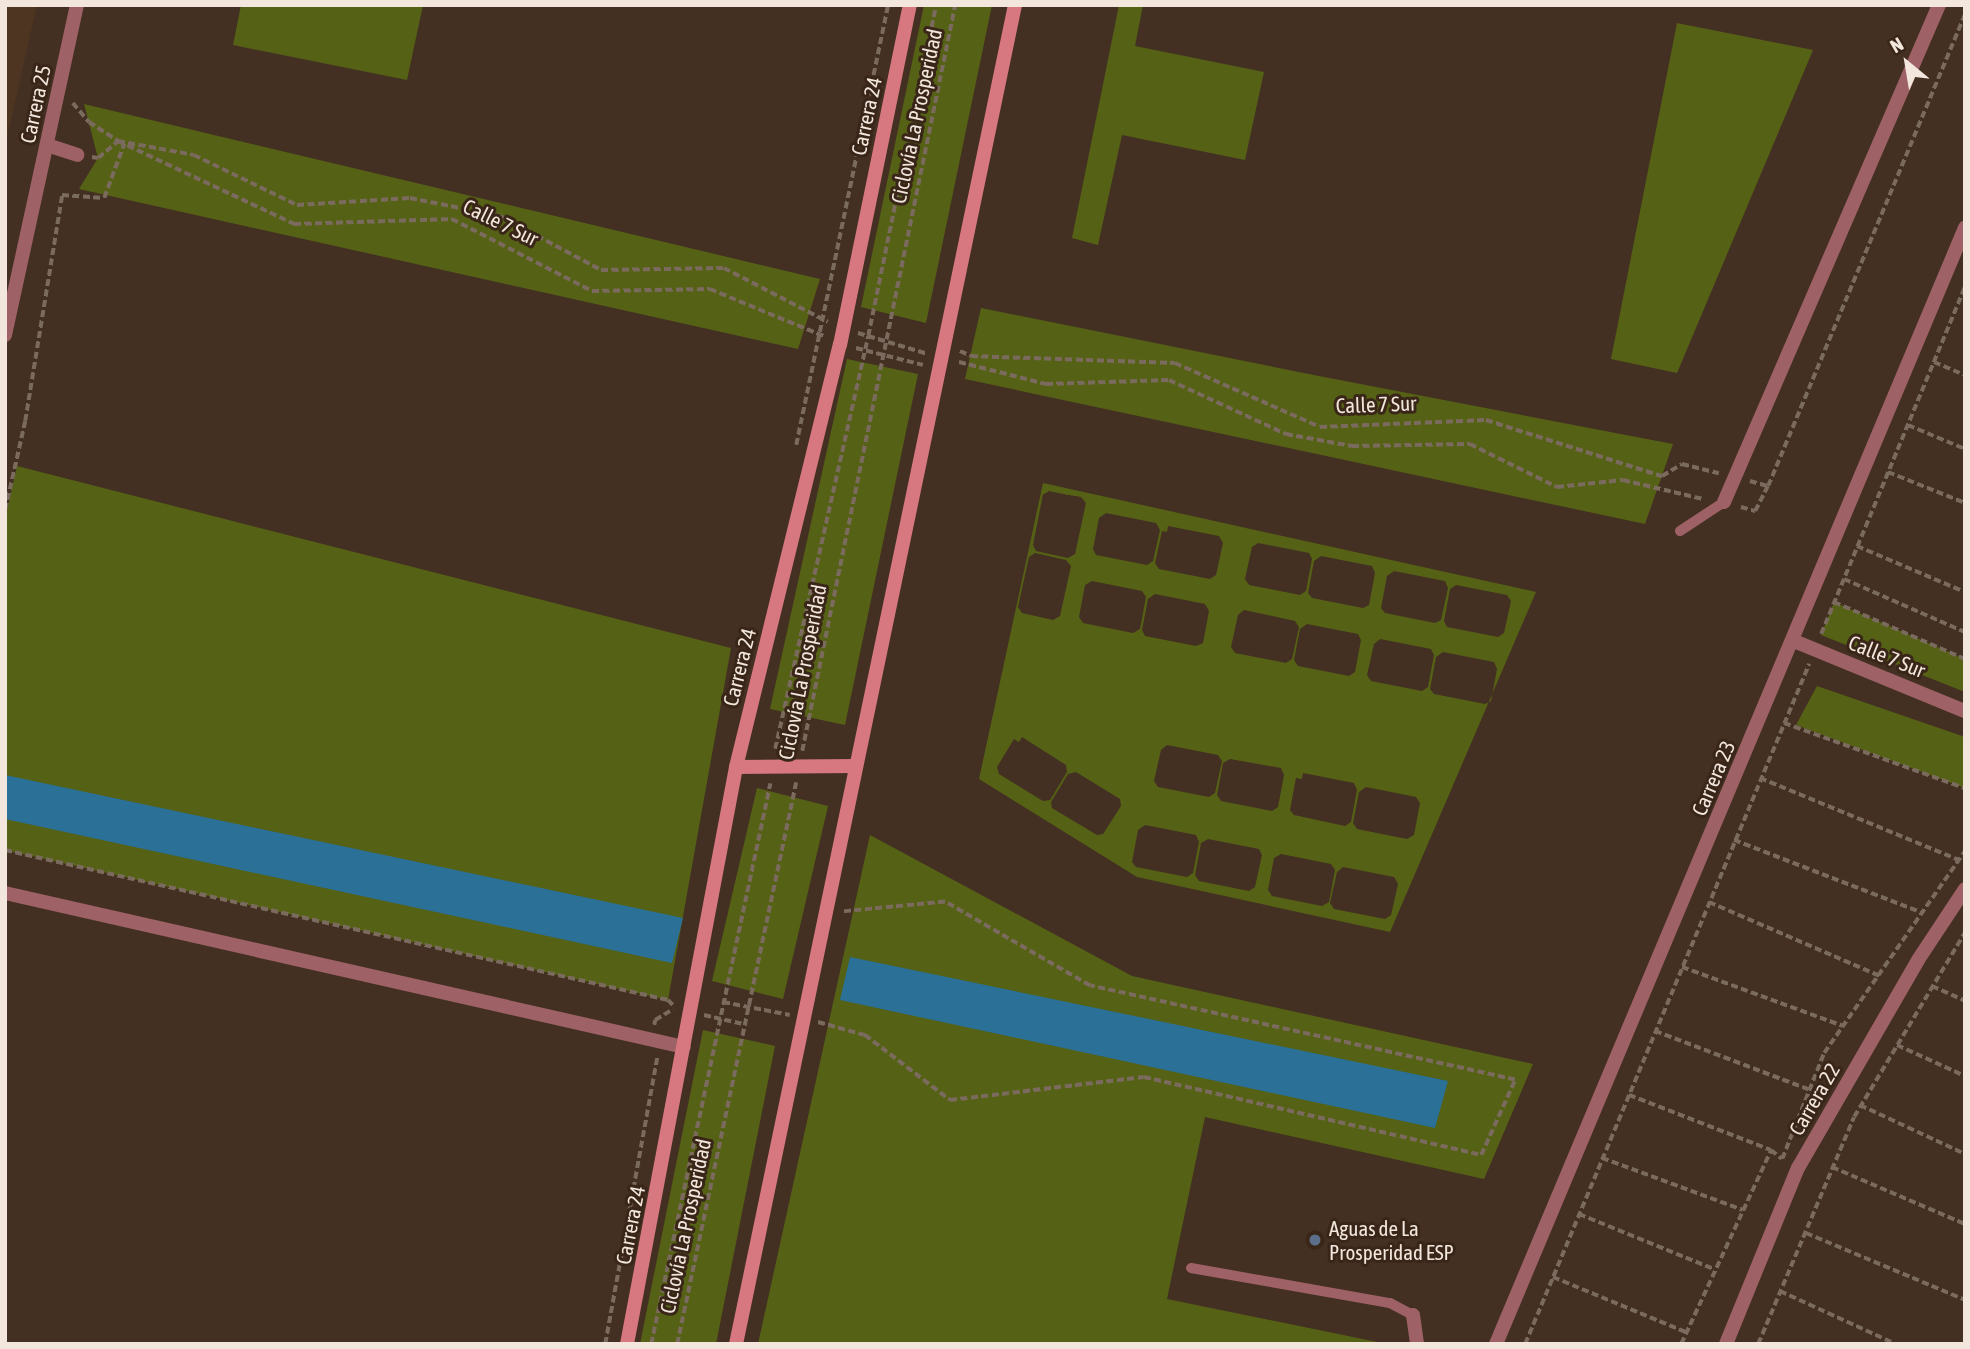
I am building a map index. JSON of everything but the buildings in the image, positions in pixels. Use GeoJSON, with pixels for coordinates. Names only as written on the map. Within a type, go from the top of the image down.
{"type":"FeatureCollection","features":[{"type":"Feature","properties":{"kind":"street","name":"Carrera 25"},"geometry":{"type":"LineString","coordinates":[[5,335],[77,5]]}},
{"type":"Feature","properties":{"kind":"street","name":"Carrera 24"},"geometry":{"type":"LineString","coordinates":[[627,1344],[736,767],[840,345],[910,5]]}},
{"type":"Feature","properties":{"kind":"street"},"geometry":{"type":"LineString","coordinates":[[736,1344],[1015,5]]}},
{"type":"Feature","properties":{"kind":"street"},"geometry":{"type":"LineString","coordinates":[[1724,502],[1939,5]]}},
{"type":"Feature","properties":{"kind":"street"},"geometry":{"type":"LineString","coordinates":[[47,145],[78,155]]}},
{"type":"Feature","properties":{"kind":"street","name":"Carrera 23"},"geometry":{"type":"LineString","coordinates":[[1496,1344],[1794,641],[1965,228]]}},
{"type":"Feature","properties":{"kind":"street","name":"Calle 7 Sur"},"geometry":{"type":"LineString","coordinates":[[1794,641],[1965,711]]}},
{"type":"Feature","properties":{"kind":"street"},"geometry":{"type":"LineString","coordinates":[[736,767],[800,764],[856,766]]}},
{"type":"Feature","properties":{"kind":"street","name":"Carrera 22"},"geometry":{"type":"LineString","coordinates":[[1726,1344],[1798,1168],[1918,960],[1965,889]]}},
{"type":"Feature","properties":{"kind":"street"},"geometry":{"type":"LineString","coordinates":[[5,893],[684,1047]]}},
{"type":"Feature","properties":{"kind":"street"},"geometry":{"type":"LineString","coordinates":[[1413,1315],[1417,1344]]}},
{"type":"Feature","properties":{"kind":"lane"},"geometry":{"type":"LineString","coordinates":[[1681,531],[1724,502]]}},
{"type":"Feature","properties":{"kind":"lane"},"geometry":{"type":"LineString","coordinates":[[1191,1268],[1390,1303],[1413,1315]]}},
{"type":"Feature","properties":{"kind":"path"},"geometry":{"type":"LineString","coordinates":[[651,1344],[774,765],[776,731],[869,336],[936,5]]}},
{"type":"Feature","properties":{"kind":"path","name":"Ciclovía La Prosperidad"},"geometry":{"type":"LineString","coordinates":[[677,1344],[742,1024],[800,764],[955,5]]}},
{"type":"Feature","properties":{"kind":"path"},"geometry":{"type":"LineString","coordinates":[[78,155],[98,158],[118,141],[194,155],[297,205],[410,198],[500,216],[601,270],[724,268],[843,329],[1046,384],[1169,380],[1286,434],[1352,446],[1471,444],[1557,487],[1623,480],[1755,511],[1768,486],[1965,14]]}},
{"type":"Feature","properties":{"kind":"path","name":"Calle 7 Sur"},"geometry":{"type":"LineString","coordinates":[[73,105],[118,141],[294,224],[452,219],[592,291],[710,289],[805,325],[840,345],[882,355],[1175,363],[1320,427],[1486,420],[1662,476],[1682,464],[1768,486]]}},
{"type":"Feature","properties":{"kind":"path"},"geometry":{"type":"LineString","coordinates":[[5,510],[25,421],[62,195],[104,198],[124,144]]}},
{"type":"Feature","properties":{"kind":"path"},"geometry":{"type":"LineString","coordinates":[[1525,1344],[1962,300],[1965,287]]}},
{"type":"Feature","properties":{"kind":"path"},"geometry":{"type":"LineString","coordinates":[[1934,362],[1965,375]]}},
{"type":"Feature","properties":{"kind":"path"},"geometry":{"type":"LineString","coordinates":[[1908,425],[1965,449]]}},
{"type":"Feature","properties":{"kind":"path"},"geometry":{"type":"LineString","coordinates":[[1888,472],[1965,503]]}},
{"type":"Feature","properties":{"kind":"path"},"geometry":{"type":"LineString","coordinates":[[1857,546],[1965,592]]}},
{"type":"Feature","properties":{"kind":"path"},"geometry":{"type":"LineString","coordinates":[[1844,579],[1965,632]]}},
{"type":"Feature","properties":{"kind":"path"},"geometry":{"type":"LineString","coordinates":[[1834,602],[1965,659]]}},
{"type":"Feature","properties":{"kind":"path"},"geometry":{"type":"LineString","coordinates":[[1784,723],[1965,788]]}},
{"type":"Feature","properties":{"kind":"path"},"geometry":{"type":"LineString","coordinates":[[1760,778],[1959,860]]}},
{"type":"Feature","properties":{"kind":"path"},"geometry":{"type":"LineString","coordinates":[[1734,840],[1923,913]]}},
{"type":"Feature","properties":{"kind":"path"},"geometry":{"type":"LineString","coordinates":[[5,850],[668,1000],[691,1012],[742,1024]]}},
{"type":"Feature","properties":{"kind":"path"},"geometry":{"type":"LineString","coordinates":[[1629,1095],[1771,1150],[1782,1159],[1824,1053],[1880,977],[1965,851]]}},
{"type":"Feature","properties":{"kind":"path"},"geometry":{"type":"LineString","coordinates":[[723,1002],[804,1018],[865,1035],[950,1100],[1144,1077],[1481,1155],[1515,1080],[1090,986],[945,901],[841,912]]}},
{"type":"Feature","properties":{"kind":"path"},"geometry":{"type":"LineString","coordinates":[[1709,902],[1880,977]]}},
{"type":"Feature","properties":{"kind":"path"},"geometry":{"type":"LineString","coordinates":[[1758,1344],[1860,1105],[1964,933]]}},
{"type":"Feature","properties":{"kind":"path"},"geometry":{"type":"LineString","coordinates":[[1682,967],[1843,1026]]}},
{"type":"Feature","properties":{"kind":"path"},"geometry":{"type":"LineString","coordinates":[[1932,986],[1965,1001]]}},
{"type":"Feature","properties":{"kind":"path"},"geometry":{"type":"LineString","coordinates":[[1656,1031],[1810,1090]]}},
{"type":"Feature","properties":{"kind":"path"},"geometry":{"type":"LineString","coordinates":[[1897,1045],[1965,1076]]}},
{"type":"Feature","properties":{"kind":"path"},"geometry":{"type":"LineString","coordinates":[[1860,1105],[1965,1154]]}},
{"type":"Feature","properties":{"kind":"path"},"geometry":{"type":"LineString","coordinates":[[1681,1344],[1771,1150]]}},
{"type":"Feature","properties":{"kind":"path"},"geometry":{"type":"LineString","coordinates":[[1602,1158],[1743,1210]]}},
{"type":"Feature","properties":{"kind":"path"},"geometry":{"type":"LineString","coordinates":[[1832,1167],[1965,1224]]}},
{"type":"Feature","properties":{"kind":"path"},"geometry":{"type":"LineString","coordinates":[[1579,1214],[1714,1269]]}},
{"type":"Feature","properties":{"kind":"path"},"geometry":{"type":"LineString","coordinates":[[1805,1233],[1965,1300]]}},
{"type":"Feature","properties":{"kind":"path"},"geometry":{"type":"LineString","coordinates":[[1553,1277],[1686,1332]]}},
{"type":"Feature","properties":{"kind":"path"},"geometry":{"type":"LineString","coordinates":[[1780,1291],[1896,1344]]}},
{"type":"Feature","properties":{"kind":"shaded area"},"geometry":{"type":"Polygon","coordinates":[[[5,5],[37,5],[5,146],[5,5]]]}},
{"type":"Feature","properties":{"kind":"green space"},"geometry":{"type":"Polygon","coordinates":[[[241,5],[423,5],[407,80],[233,45],[241,5]]]}},
{"type":"Feature","properties":{"kind":"green space"},"geometry":{"type":"Polygon","coordinates":[[[924,5],[992,5],[926,323],[861,307],[924,5]]]}},
{"type":"Feature","properties":{"kind":"green space"},"geometry":{"type":"Polygon","coordinates":[[[1119,5],[1143,5],[1135,46],[1264,72],[1245,160],[1122,135],[1098,245],[1072,238],[1119,5]]]}},
{"type":"Feature","properties":{"kind":"green space"},"geometry":{"type":"Polygon","coordinates":[[[1677,23],[1813,50],[1677,373],[1611,359],[1677,23]]]}},
{"type":"Feature","properties":{"kind":"green space"},"geometry":{"type":"Polygon","coordinates":[[[84,104],[820,279],[798,349],[79,189],[98,158],[84,104]]]}},
{"type":"Feature","properties":{"kind":"green space"},"geometry":{"type":"Polygon","coordinates":[[[981,308],[1673,444],[1645,524],[965,379],[981,308]]]}},
{"type":"Feature","properties":{"kind":"green space"},"geometry":{"type":"Polygon","coordinates":[[[847,359],[918,374],[845,725],[770,709],[847,359]]]}},
{"type":"Feature","properties":{"kind":"green space"},"geometry":{"type":"Polygon","coordinates":[[[17,466],[731,648],[668,1000],[5,850],[5,520],[17,466]]]}},
{"type":"Feature","properties":{"kind":"green space"},"geometry":{"type":"Polygon","coordinates":[[[1043,483],[1536,592],[1492,694],[1497,669],[1494,662],[1443,652],[1436,657],[1430,689],[1434,694],[1485,704],[1489,702],[1390,932],[1137,877],[979,779],[1043,483]],[[1049,491],[1043,494],[1033,545],[1036,551],[1068,558],[1075,554],[1086,503],[1081,497],[1049,491]],[[1106,513],[1099,518],[1093,549],[1096,555],[1147,565],[1153,561],[1160,530],[1156,523],[1106,513]],[[1168,526],[1167,532],[1162,531],[1155,563],[1159,569],[1210,579],[1216,575],[1223,543],[1219,536],[1168,526]],[[1258,543],[1252,547],[1245,579],[1249,585],[1300,595],[1306,591],[1312,559],[1309,553],[1258,543]],[[1035,553],[1029,557],[1018,607],[1022,613],[1053,620],[1060,616],[1071,566],[1066,560],[1035,553]],[[1321,556],[1314,561],[1308,593],[1312,598],[1363,608],[1369,605],[1375,573],[1372,566],[1321,556]],[[1394,571],[1387,576],[1381,608],[1385,613],[1435,623],[1441,620],[1448,588],[1445,581],[1394,571]],[[1092,581],[1085,585],[1079,617],[1083,623],[1133,633],[1140,629],[1146,597],[1142,591],[1092,581]],[[1456,585],[1450,589],[1444,621],[1447,627],[1498,637],[1504,633],[1511,601],[1507,595],[1456,585]],[[1155,594],[1148,599],[1142,630],[1145,636],[1196,646],[1203,643],[1209,611],[1205,604],[1155,594]],[[1244,610],[1238,615],[1231,647],[1235,653],[1286,663],[1292,659],[1299,627],[1295,621],[1244,610]],[[1307,624],[1300,629],[1294,660],[1298,666],[1349,676],[1355,672],[1361,640],[1358,634],[1307,624]],[[1380,639],[1374,644],[1367,675],[1371,681],[1422,691],[1428,687],[1434,655],[1431,649],[1380,639]],[[1022,737],[1019,742],[1014,739],[997,767],[999,774],[1043,801],[1050,800],[1067,772],[1066,765],[1022,737]],[[1167,745],[1161,750],[1154,781],[1158,787],[1209,797],[1215,793],[1222,761],[1218,755],[1167,745]],[[1230,759],[1223,763],[1217,795],[1221,801],[1272,811],[1278,807],[1284,775],[1281,768],[1230,759]],[[1076,772],[1068,774],[1051,802],[1052,808],[1097,835],[1103,834],[1121,806],[1120,799],[1076,772]],[[1303,773],[1302,779],[1296,778],[1290,810],[1294,815],[1345,826],[1351,822],[1357,790],[1354,783],[1303,773]],[[1366,787],[1359,792],[1353,823],[1357,829],[1407,839],[1414,835],[1420,803],[1416,797],[1366,787]],[[1145,825],[1138,830],[1132,862],[1136,867],[1187,877],[1193,873],[1199,842],[1196,835],[1145,825]],[[1208,839],[1201,843],[1195,875],[1199,881],[1249,891],[1255,887],[1262,855],[1259,849],[1208,839]],[[1281,854],[1274,858],[1268,890],[1272,896],[1322,906],[1329,902],[1335,870],[1331,864],[1281,854]],[[1343,867],[1337,872],[1330,903],[1334,909],[1385,919],[1391,915],[1398,884],[1394,877],[1343,867]]]}},
{"type":"Feature","properties":{"kind":"green space"},"geometry":{"type":"Polygon","coordinates":[[[1834,602],[1965,659],[1965,692],[1821,635],[1834,602]]]}},
{"type":"Feature","properties":{"kind":"green space"},"geometry":{"type":"Polygon","coordinates":[[[1817,686],[1965,737],[1965,788],[1796,725],[1817,686]]]}},
{"type":"Feature","properties":{"kind":"green space"},"geometry":{"type":"Polygon","coordinates":[[[757,788],[828,806],[783,999],[712,981],[757,788]]]}},
{"type":"Feature","properties":{"kind":"green space"},"geometry":{"type":"Polygon","coordinates":[[[870,835],[1132,976],[1533,1064],[1484,1179],[1205,1117],[1167,1299],[1387,1344],[758,1344],[870,835]]]}},
{"type":"Feature","properties":{"kind":"green space"},"geometry":{"type":"Polygon","coordinates":[[[703,1030],[775,1046],[716,1344],[640,1344],[703,1030]]]}},
{"type":"Feature","properties":{"kind":"water"},"geometry":{"type":"Polygon","coordinates":[[[5,775],[683,918],[672,963],[5,819],[5,775]]]}},
{"type":"Feature","properties":{"kind":"water"},"geometry":{"type":"Polygon","coordinates":[[[850,957],[1448,1081],[1435,1128],[840,1000],[850,957]]]}},
{"type":"Feature","properties":{"kind":"place","name":"Aguas de La Prosperidad ESP"},"geometry":{"type":"Point","coordinates":[1315,1240]}}]}
